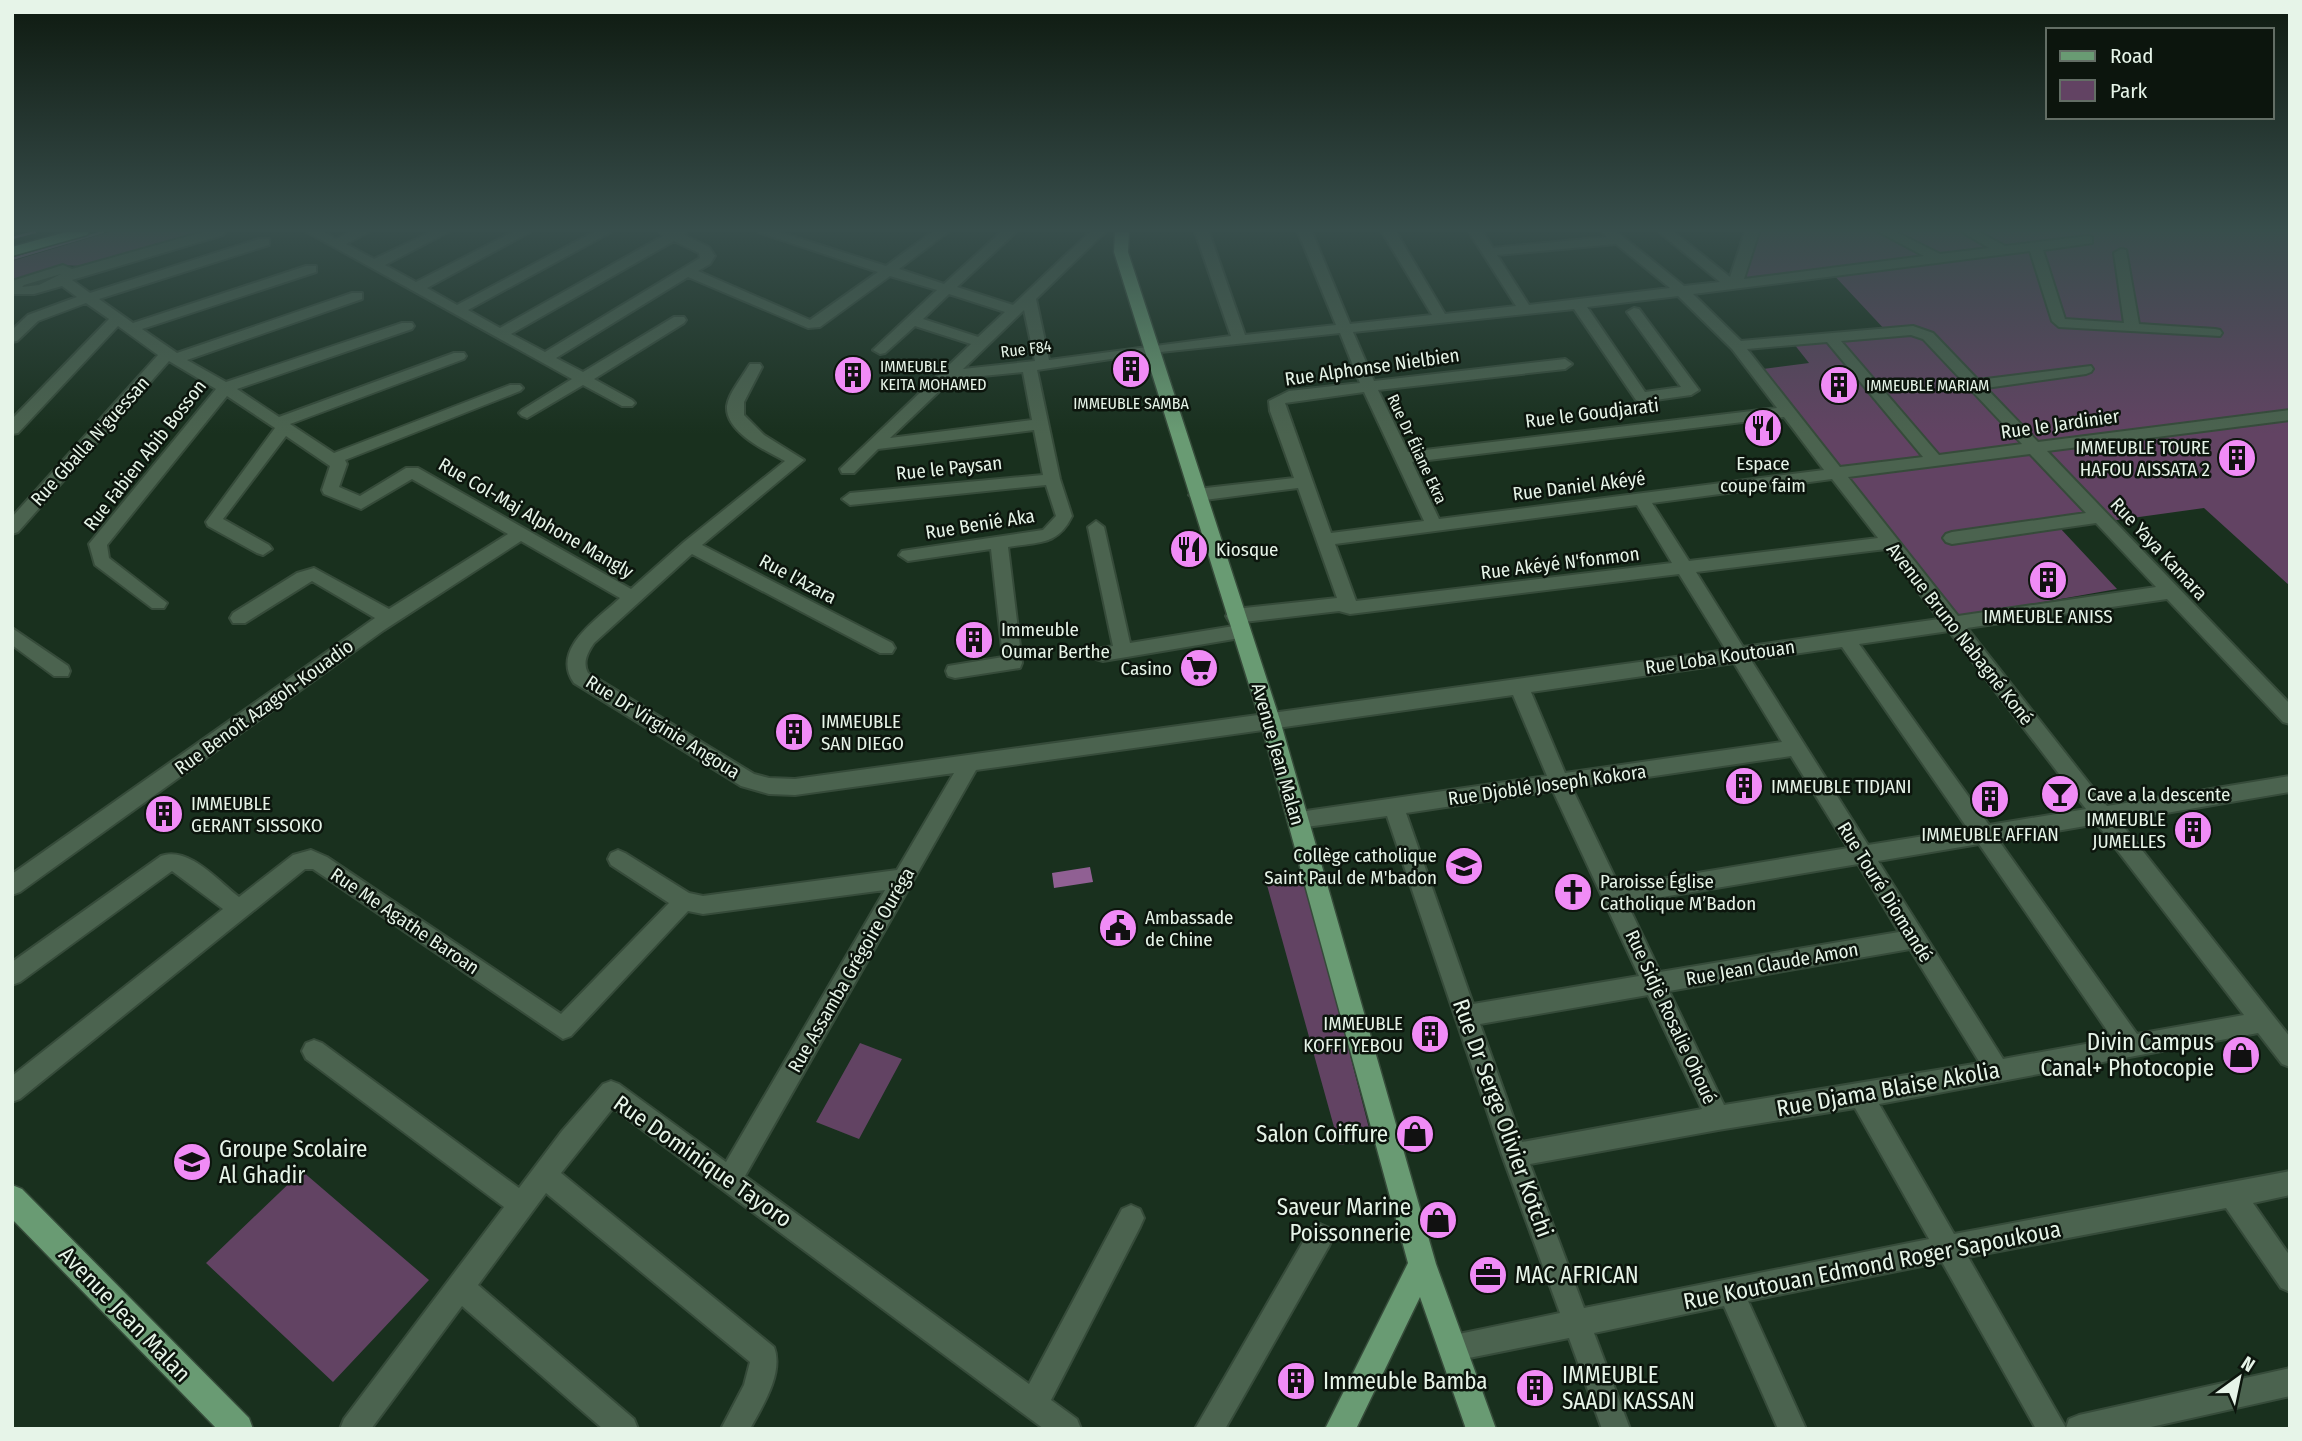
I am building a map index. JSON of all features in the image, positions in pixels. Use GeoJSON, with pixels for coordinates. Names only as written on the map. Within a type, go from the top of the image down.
{"type":"FeatureCollection","features":[{"type":"Feature","properties":{"kind":"main road","name":"Avenue Jean Malan"},"geometry":{"type":"LineString","coordinates":[[1136,299],[1270,720],[1422,1264]]}},
{"type":"Feature","properties":{"kind":"main road","name":"Avenue Jean Malan"},"geometry":{"type":"LineString","coordinates":[[12,1199],[238,1429]]}},
{"type":"Feature","properties":{"kind":"main road"},"geometry":{"type":"LineString","coordinates":[[1422,1264],[1481,1429]]}},
{"type":"Feature","properties":{"kind":"main road"},"geometry":{"type":"LineString","coordinates":[[1340,1429],[1422,1264]]}},
{"type":"Feature","properties":{"kind":"street"},"geometry":{"type":"LineString","coordinates":[[12,338],[33,318],[84,299]]}},
{"type":"Feature","properties":{"kind":"street"},"geometry":{"type":"LineString","coordinates":[[89,299],[171,356],[333,459],[514,388]]}},
{"type":"Feature","properties":{"kind":"street"},"geometry":{"type":"LineString","coordinates":[[131,328],[219,299]]}},
{"type":"Feature","properties":{"kind":"street"},"geometry":{"type":"LineString","coordinates":[[171,356],[347,299]]}},
{"type":"Feature","properties":{"kind":"street"},"geometry":{"type":"LineString","coordinates":[[437,299],[627,403]]}},
{"type":"Feature","properties":{"kind":"street"},"geometry":{"type":"LineString","coordinates":[[458,310],[478,299]]}},
{"type":"Feature","properties":{"kind":"street"},"geometry":{"type":"LineString","coordinates":[[502,333],[560,299]]}},
{"type":"Feature","properties":{"kind":"street"},"geometry":{"type":"LineString","coordinates":[[546,358],[646,299]]}},
{"type":"Feature","properties":{"kind":"street"},"geometry":{"type":"LineString","coordinates":[[750,299],[807,324],[815,324],[850,299]]}},
{"type":"Feature","properties":{"kind":"street"},"geometry":{"type":"LineString","coordinates":[[880,350],[936,299]]}},
{"type":"Feature","properties":{"kind":"street"},"geometry":{"type":"LineString","coordinates":[[978,299],[1014,310]]}},
{"type":"Feature","properties":{"kind":"street"},"geometry":{"type":"LineString","coordinates":[[848,469],[1025,299]]}},
{"type":"Feature","properties":{"kind":"street","name":"Rue Benié Aka"},"geometry":{"type":"LineString","coordinates":[[908,555],[1048,535],[1059,526],[1064,516],[1052,480],[1041,424],[1028,299]]}},
{"type":"Feature","properties":{"kind":"street"},"geometry":{"type":"LineString","coordinates":[[1225,299],[1239,339]]}},
{"type":"Feature","properties":{"kind":"street","name":"Rue Dr Éliane Ekra"},"geometry":{"type":"LineString","coordinates":[[1333,299],[1368,385],[1434,525]]}},
{"type":"Feature","properties":{"kind":"street"},"geometry":{"type":"LineString","coordinates":[[1429,299],[1441,319]]}},
{"type":"Feature","properties":{"kind":"street"},"geometry":{"type":"LineString","coordinates":[[1518,299],[1525,310]]}},
{"type":"Feature","properties":{"kind":"street","name":"Rue F84"},"geometry":{"type":"LineString","coordinates":[[947,375],[1239,339],[1616,299]]}},
{"type":"Feature","properties":{"kind":"street","name":"Avenue Bruno Nabagné Koné"},"geometry":{"type":"LineString","coordinates":[[1690,299],[1737,346],[2100,816],[2290,1056]]}},
{"type":"Feature","properties":{"kind":"street"},"geometry":{"type":"LineString","coordinates":[[2053,299],[2060,321],[2064,324],[2215,333]]}},
{"type":"Feature","properties":{"kind":"street"},"geometry":{"type":"LineString","coordinates":[[2128,299],[2132,328]]}},
{"type":"Feature","properties":{"kind":"street"},"geometry":{"type":"LineString","coordinates":[[1578,304],[1641,397],[1691,390],[1634,312]]}},
{"type":"Feature","properties":{"kind":"street"},"geometry":{"type":"LineString","coordinates":[[12,429],[117,319]]}},
{"type":"Feature","properties":{"kind":"street"},"geometry":{"type":"LineString","coordinates":[[527,413],[679,320]]}},
{"type":"Feature","properties":{"kind":"street"},"geometry":{"type":"LineString","coordinates":[[912,320],[981,342]]}},
{"type":"Feature","properties":{"kind":"street"},"geometry":{"type":"LineString","coordinates":[[225,388],[407,326]]}},
{"type":"Feature","properties":{"kind":"street","name":"Rue Yaya Kamara"},"geometry":{"type":"LineString","coordinates":[[1737,346],[1913,330],[1928,336],[2290,717]]}},
{"type":"Feature","properties":{"kind":"street"},"geometry":{"type":"LineString","coordinates":[[1830,337],[1936,461]]}},
{"type":"Feature","properties":{"kind":"street","name":"Rue Gballa N'guessan"},"geometry":{"type":"LineString","coordinates":[[12,528],[171,356]]}},
{"type":"Feature","properties":{"kind":"street"},"geometry":{"type":"LineString","coordinates":[[262,549],[214,522],[281,425],[459,356]]}},
{"type":"Feature","properties":{"kind":"street","name":"Rue Alphonse Nielbien"},"geometry":{"type":"LineString","coordinates":[[1350,608],[1278,411],[1278,401],[1289,396],[1368,385],[1566,364]]}},
{"type":"Feature","properties":{"kind":"street","name":"Rue Dr Virginie Angoua"},"geometry":{"type":"LineString","coordinates":[[755,367],[735,407],[738,418],[761,442],[796,460],[690,546],[588,638],[576,656],[575,672],[582,678],[748,780],[769,786],[795,787],[1270,720]]}},
{"type":"Feature","properties":{"kind":"street"},"geometry":{"type":"LineString","coordinates":[[1975,385],[2086,369]]}},
{"type":"Feature","properties":{"kind":"street","name":"Rue Fabien Abib Bosson"},"geometry":{"type":"LineString","coordinates":[[158,603],[101,561],[98,544],[225,388]]}},
{"type":"Feature","properties":{"kind":"street","name":"Rue le Goudjarati"},"geometry":{"type":"LineString","coordinates":[[1402,458],[1786,412]]}},
{"type":"Feature","properties":{"kind":"street","name":"Rue le Jardinier"},"geometry":{"type":"LineString","coordinates":[[1836,474],[2290,415]]}},
{"type":"Feature","properties":{"kind":"street"},"geometry":{"type":"LineString","coordinates":[[873,445],[1041,424]]}},
{"type":"Feature","properties":{"kind":"street","name":"Rue Col-Maj Alphone Mangly"},"geometry":{"type":"LineString","coordinates":[[333,459],[339,464],[330,490],[361,502],[412,472],[632,597]]}},
{"type":"Feature","properties":{"kind":"street","name":"Rue Daniel Akéyé"},"geometry":{"type":"LineString","coordinates":[[1326,539],[1836,474]]}},
{"type":"Feature","properties":{"kind":"street","name":"Rue le Paysan"},"geometry":{"type":"LineString","coordinates":[[850,499],[1052,480]]}},
{"type":"Feature","properties":{"kind":"street"},"geometry":{"type":"LineString","coordinates":[[1197,495],[1304,482]]}},
{"type":"Feature","properties":{"kind":"street","name":"Rue Touré Diomandé"},"geometry":{"type":"LineString","coordinates":[[1642,499],[1683,569],[1740,654],[1795,748],[1997,1070]]}},
{"type":"Feature","properties":{"kind":"street"},"geometry":{"type":"LineString","coordinates":[[1952,538],[2099,517]]}},
{"type":"Feature","properties":{"kind":"street"},"geometry":{"type":"LineString","coordinates":[[1096,527],[1123,651]]}},
{"type":"Feature","properties":{"kind":"street","name":"Rue Benoît Azagoh-Kouadio"},"geometry":{"type":"LineString","coordinates":[[12,886],[389,618],[520,534]]}},
{"type":"Feature","properties":{"kind":"street"},"geometry":{"type":"LineString","coordinates":[[956,671],[1013,663],[999,543]]}},
{"type":"Feature","properties":{"kind":"street","name":"Rue Akéyé N'fonmon"},"geometry":{"type":"LineString","coordinates":[[1103,654],[1340,604],[1350,608],[1889,543]]}},
{"type":"Feature","properties":{"kind":"street","name":"Rue l'Azara"},"geometry":{"type":"LineString","coordinates":[[690,546],[886,648]]}},
{"type":"Feature","properties":{"kind":"street"},"geometry":{"type":"LineString","coordinates":[[239,618],[303,577],[314,574],[389,618]]}},
{"type":"Feature","properties":{"kind":"street","name":"Rue Loba Koutouan"},"geometry":{"type":"LineString","coordinates":[[1270,720],[1519,687],[2169,592]]}},
{"type":"Feature","properties":{"kind":"street"},"geometry":{"type":"LineString","coordinates":[[12,635],[61,671]]}},
{"type":"Feature","properties":{"kind":"street"},"geometry":{"type":"LineString","coordinates":[[1846,639],[2132,1046]]}},
{"type":"Feature","properties":{"kind":"street","name":"Rue Sidjè Rosalie Ohoué"},"geometry":{"type":"LineString","coordinates":[[1519,687],[1560,784],[1718,1118]]}},
{"type":"Feature","properties":{"kind":"street","name":"Rue Djoblé Joseph Kokora"},"geometry":{"type":"LineString","coordinates":[[1299,820],[1795,748]]}},
{"type":"Feature","properties":{"kind":"street","name":"Rue Assamba Grégoire Ouréga"},"geometry":{"type":"LineString","coordinates":[[730,1178],[971,761]]}},
{"type":"Feature","properties":{"kind":"street"},"geometry":{"type":"LineString","coordinates":[[1614,896],[2290,784]]}},
{"type":"Feature","properties":{"kind":"street","name":"Rue Dr Serge Olivier Kotchi"},"geometry":{"type":"LineString","coordinates":[[1394,806],[1514,1155],[1616,1429]]}},
{"type":"Feature","properties":{"kind":"street","name":"Rue Me Agathe Baroan"},"geometry":{"type":"LineString","coordinates":[[12,1091],[300,861],[310,859],[320,863],[563,1028],[684,901]]}},
{"type":"Feature","properties":{"kind":"street"},"geometry":{"type":"LineString","coordinates":[[618,859],[684,901],[703,905],[905,878]]}},
{"type":"Feature","properties":{"kind":"street"},"geometry":{"type":"LineString","coordinates":[[12,975],[168,862],[178,862],[239,909]]}},
{"type":"Feature","properties":{"kind":"street","name":"Rue Jean Claude Amon"},"geometry":{"type":"LineString","coordinates":[[1465,1016],[1914,940]]}},
{"type":"Feature","properties":{"kind":"street","name":"Rue Djama Blaise Akolia"},"geometry":{"type":"LineString","coordinates":[[1514,1155],[1718,1118],[1861,1096],[2262,1022]]}},
{"type":"Feature","properties":{"kind":"street"},"geometry":{"type":"LineString","coordinates":[[314,1051],[522,1205]]}},
{"type":"Feature","properties":{"kind":"street","name":"Rue Dominique Tayoro"},"geometry":{"type":"LineString","coordinates":[[354,1429],[465,1291],[522,1205],[549,1179],[611,1092],[1067,1429]]}},
{"type":"Feature","properties":{"kind":"street"},"geometry":{"type":"LineString","coordinates":[[1861,1096],[2052,1429]]}},
{"type":"Feature","properties":{"kind":"street"},"geometry":{"type":"LineString","coordinates":[[549,1179],[764,1357],[762,1376],[757,1389],[734,1429]]}},
{"type":"Feature","properties":{"kind":"street","name":"Rue Koutouan Edmond Roger Sapoukoua"},"geometry":{"type":"LineString","coordinates":[[1454,1348],[1578,1325],[1947,1248],[2290,1183]]}},
{"type":"Feature","properties":{"kind":"street"},"geometry":{"type":"LineString","coordinates":[[2232,1194],[2290,1279]]}},
{"type":"Feature","properties":{"kind":"street"},"geometry":{"type":"LineString","coordinates":[[1034,1404],[1131,1218]]}},
{"type":"Feature","properties":{"kind":"street"},"geometry":{"type":"LineString","coordinates":[[1209,1429],[1320,1237]]}},
{"type":"Feature","properties":{"kind":"street"},"geometry":{"type":"LineString","coordinates":[[465,1291],[624,1429]]}},
{"type":"Feature","properties":{"kind":"street"},"geometry":{"type":"LineString","coordinates":[[1731,1293],[1792,1429]]}},
{"type":"Feature","properties":{"kind":"street"},"geometry":{"type":"LineString","coordinates":[[2079,1429],[2290,1382]]}},
{"type":"Feature","properties":{"kind":"green space"},"geometry":{"type":"Polygon","coordinates":[[[1856,299],[2290,299],[2290,586],[2204,508],[2060,528],[2117,589],[1957,617],[1763,369],[1809,363],[1794,344],[1887,332],[1856,299]]]}},
{"type":"Feature","properties":{"kind":"green space"},"geometry":{"type":"Polygon","coordinates":[[[1303,872],[1372,1140],[1339,1145],[1265,878],[1303,872]]]}},
{"type":"Feature","properties":{"kind":"green space"},"geometry":{"type":"Polygon","coordinates":[[[860,1043],[902,1059],[859,1139],[816,1122],[860,1043]]]}},
{"type":"Feature","properties":{"kind":"green space"},"geometry":{"type":"Polygon","coordinates":[[[302,1171],[429,1280],[333,1382],[206,1263],[302,1171]]]}},
{"type":"Feature","properties":{"kind":"shaded area"},"geometry":{"type":"Polygon","coordinates":[[[1090,867],[1093,882],[1054,888],[1052,873],[1090,867]]]}},
{"type":"Feature","properties":{"kind":"place","name":"IMMEUBLE SAMBA"},"geometry":{"type":"Point","coordinates":[1131,369]}},
{"type":"Feature","properties":{"kind":"place","name":"IMMEUBLE KEITA MOHAMED"},"geometry":{"type":"Point","coordinates":[853,375]}},
{"type":"Feature","properties":{"kind":"place","name":"IMMEUBLE MARIAM"},"geometry":{"type":"Point","coordinates":[1839,385]}},
{"type":"Feature","properties":{"kind":"place","name":"Espace coupe faim"},"geometry":{"type":"Point","coordinates":[1763,428]}},
{"type":"Feature","properties":{"kind":"place","name":"IMMEUBLE TOURE HAFOU AISSATA 2"},"geometry":{"type":"Point","coordinates":[2237,458]}},
{"type":"Feature","properties":{"kind":"place","name":"Kiosque"},"geometry":{"type":"Point","coordinates":[1189,549]}},
{"type":"Feature","properties":{"kind":"place","name":"IMMEUBLE ANISS"},"geometry":{"type":"Point","coordinates":[2048,580]}},
{"type":"Feature","properties":{"kind":"place","name":"Immeuble Oumar Berthe"},"geometry":{"type":"Point","coordinates":[974,640]}},
{"type":"Feature","properties":{"kind":"place","name":"Casino"},"geometry":{"type":"Point","coordinates":[1199,668]}},
{"type":"Feature","properties":{"kind":"place","name":"IMMEUBLE SAN DIEGO"},"geometry":{"type":"Point","coordinates":[794,732]}},
{"type":"Feature","properties":{"kind":"place","name":"IMMEUBLE TIDJANI"},"geometry":{"type":"Point","coordinates":[1744,786]}},
{"type":"Feature","properties":{"kind":"place","name":"Cave a la descente"},"geometry":{"type":"Point","coordinates":[2060,794]}},
{"type":"Feature","properties":{"kind":"place","name":"IMMEUBLE AFFIAN"},"geometry":{"type":"Point","coordinates":[1990,799]}},
{"type":"Feature","properties":{"kind":"place","name":"IMMEUBLE GERANT SISSOKO"},"geometry":{"type":"Point","coordinates":[164,814]}},
{"type":"Feature","properties":{"kind":"place","name":"IMMEUBLE JUMELLES"},"geometry":{"type":"Point","coordinates":[2193,830]}},
{"type":"Feature","properties":{"kind":"place","name":"Collège catholique Saint Paul de M'badon"},"geometry":{"type":"Point","coordinates":[1464,866]}},
{"type":"Feature","properties":{"kind":"place","name":"Paroisse Église Catholique M’Badon"},"geometry":{"type":"Point","coordinates":[1573,892]}},
{"type":"Feature","properties":{"kind":"place","name":"Ambassade de Chine"},"geometry":{"type":"Point","coordinates":[1118,928]}},
{"type":"Feature","properties":{"kind":"place","name":"IMMEUBLE KOFFI YEBOU"},"geometry":{"type":"Point","coordinates":[1430,1034]}},
{"type":"Feature","properties":{"kind":"place","name":"Divin Campus Canal+ Photocopie"},"geometry":{"type":"Point","coordinates":[2241,1055]}},
{"type":"Feature","properties":{"kind":"place","name":"Salon Coiffure"},"geometry":{"type":"Point","coordinates":[1415,1134]}},
{"type":"Feature","properties":{"kind":"place","name":"Groupe Scolaire Al Ghadir"},"geometry":{"type":"Point","coordinates":[192,1162]}},
{"type":"Feature","properties":{"kind":"place","name":"Saveur Marine Poissonnerie"},"geometry":{"type":"Point","coordinates":[1438,1220]}},
{"type":"Feature","properties":{"kind":"place","name":"MAC AFRICAN"},"geometry":{"type":"Point","coordinates":[1488,1275]}},
{"type":"Feature","properties":{"kind":"place","name":"Immeuble Bamba"},"geometry":{"type":"Point","coordinates":[1296,1381]}},
{"type":"Feature","properties":{"kind":"place","name":"IMMEUBLE SAADI KASSAN"},"geometry":{"type":"Point","coordinates":[1535,1388]}}]}
